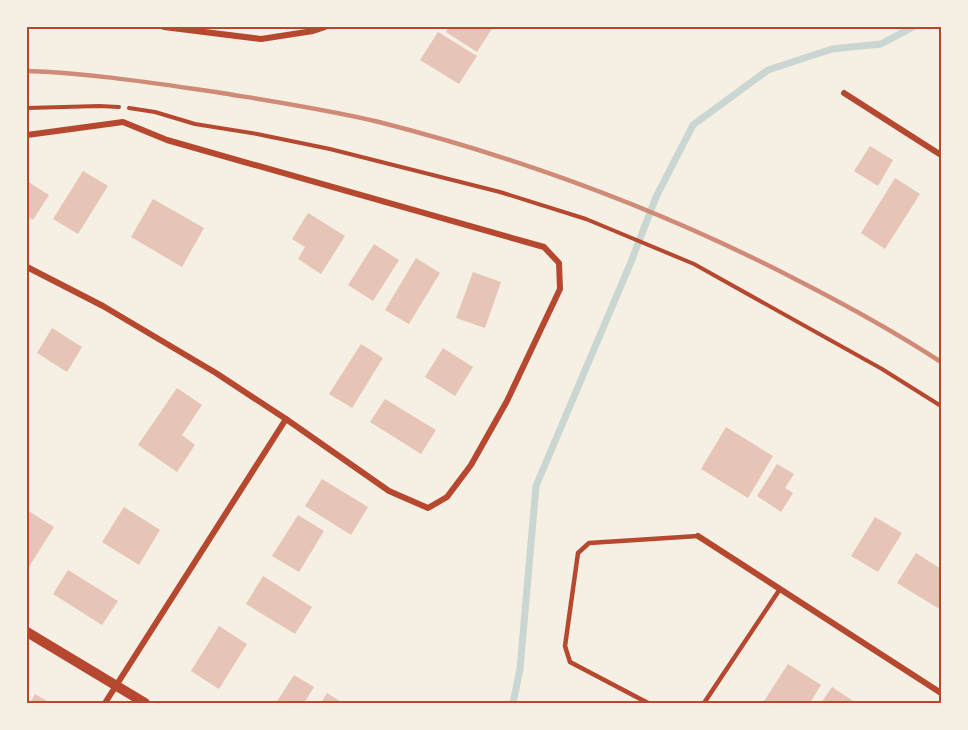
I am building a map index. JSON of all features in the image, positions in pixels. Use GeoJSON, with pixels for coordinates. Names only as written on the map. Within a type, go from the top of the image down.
{"type":"FeatureCollection","features":[{"type":"Feature","properties":{"kind":"street"},"geometry":{"type":"LineString","coordinates":[[164,27],[261,39],[326,27]]}},
{"type":"Feature","properties":{"kind":"street"},"geometry":{"type":"LineString","coordinates":[[844,93],[941,155]]}},
{"type":"Feature","properties":{"kind":"street"},"geometry":{"type":"LineString","coordinates":[[27,135],[123,122],[167,140],[544,247],[559,263],[560,289],[507,401],[471,465],[447,497],[428,508],[389,491],[216,373],[103,306],[27,267]]}},
{"type":"Feature","properties":{"kind":"street"},"geometry":{"type":"LineString","coordinates":[[105,703],[286,419]]}},
{"type":"Feature","properties":{"kind":"street"},"geometry":{"type":"LineString","coordinates":[[698,536],[941,693]]}},
{"type":"Feature","properties":{"kind":"street"},"geometry":{"type":"LineString","coordinates":[[27,632],[145,703]]}},
{"type":"Feature","properties":{"kind":"lane"},"geometry":{"type":"LineString","coordinates":[[648,703],[570,662],[565,646],[579,553],[589,543],[698,536]]}},
{"type":"Feature","properties":{"kind":"lane"},"geometry":{"type":"LineString","coordinates":[[704,703],[780,589]]}},
{"type":"Feature","properties":{"kind":"path"},"geometry":{"type":"LineString","coordinates":[[27,108],[99,106],[155,112],[195,124],[330,149],[500,192],[586,219],[694,264],[882,369],[941,406]]}},
{"type":"Feature","properties":{"kind":"building"},"geometry":{"type":"Polygon","coordinates":[[[449,27],[493,27],[477,52],[446,32],[449,27]]]}},
{"type":"Feature","properties":{"kind":"building"},"geometry":{"type":"Polygon","coordinates":[[[438,32],[477,56],[459,84],[420,60],[438,32]]]}},
{"type":"Feature","properties":{"kind":"building"},"geometry":{"type":"Polygon","coordinates":[[[870,146],[893,160],[878,186],[854,171],[870,146]]]}},
{"type":"Feature","properties":{"kind":"building"},"geometry":{"type":"Polygon","coordinates":[[[83,171],[108,186],[78,234],[53,219],[83,171]]]}},
{"type":"Feature","properties":{"kind":"building"},"geometry":{"type":"Polygon","coordinates":[[[895,178],[920,194],[885,249],[861,233],[895,178]]]}},
{"type":"Feature","properties":{"kind":"building"},"geometry":{"type":"Polygon","coordinates":[[[27,181],[49,195],[33,220],[27,216],[27,181]]]}},
{"type":"Feature","properties":{"kind":"building"},"geometry":{"type":"Polygon","coordinates":[[[153,199],[204,228],[182,267],[131,237],[153,199]]]}},
{"type":"Feature","properties":{"kind":"building"},"geometry":{"type":"Polygon","coordinates":[[[308,213],[345,236],[321,274],[298,259],[305,247],[292,239],[308,213]]]}},
{"type":"Feature","properties":{"kind":"building"},"geometry":{"type":"Polygon","coordinates":[[[374,244],[399,260],[373,301],[348,285],[374,244]]]}},
{"type":"Feature","properties":{"kind":"building"},"geometry":{"type":"Polygon","coordinates":[[[416,258],[440,273],[409,324],[385,310],[416,258]]]}},
{"type":"Feature","properties":{"kind":"building"},"geometry":{"type":"Polygon","coordinates":[[[473,272],[501,282],[485,328],[456,318],[473,272]]]}},
{"type":"Feature","properties":{"kind":"building"},"geometry":{"type":"Polygon","coordinates":[[[52,328],[82,347],[67,372],[37,353],[52,328]]]}},
{"type":"Feature","properties":{"kind":"building"},"geometry":{"type":"Polygon","coordinates":[[[361,344],[383,358],[352,408],[329,394],[361,344]]]}},
{"type":"Feature","properties":{"kind":"building"},"geometry":{"type":"Polygon","coordinates":[[[443,348],[473,367],[455,396],[425,377],[443,348]]]}},
{"type":"Feature","properties":{"kind":"building"},"geometry":{"type":"Polygon","coordinates":[[[177,388],[202,405],[182,435],[195,445],[177,472],[138,445],[177,388]]]}},
{"type":"Feature","properties":{"kind":"building"},"geometry":{"type":"Polygon","coordinates":[[[385,399],[436,430],[421,454],[370,422],[385,399]]]}},
{"type":"Feature","properties":{"kind":"building"},"geometry":{"type":"Polygon","coordinates":[[[726,427],[773,456],[748,498],[701,469],[726,427]]]}},
{"type":"Feature","properties":{"kind":"building"},"geometry":{"type":"Polygon","coordinates":[[[777,464],[794,474],[785,488],[793,493],[781,512],[757,496],[777,464]]]}},
{"type":"Feature","properties":{"kind":"building"},"geometry":{"type":"Polygon","coordinates":[[[322,479],[368,507],[351,535],[305,506],[322,479]]]}},
{"type":"Feature","properties":{"kind":"building"},"geometry":{"type":"Polygon","coordinates":[[[124,507],[160,530],[139,565],[102,542],[124,507]]]}},
{"type":"Feature","properties":{"kind":"building"},"geometry":{"type":"Polygon","coordinates":[[[27,510],[54,527],[27,570],[27,510]]]}},
{"type":"Feature","properties":{"kind":"building"},"geometry":{"type":"Polygon","coordinates":[[[298,515],[324,531],[299,572],[272,556],[298,515]]]}},
{"type":"Feature","properties":{"kind":"building"},"geometry":{"type":"Polygon","coordinates":[[[875,517],[902,533],[878,572],[851,556],[875,517]]]}},
{"type":"Feature","properties":{"kind":"building"},"geometry":{"type":"Polygon","coordinates":[[[916,553],[941,569],[941,610],[897,583],[916,553]]]}},
{"type":"Feature","properties":{"kind":"building"},"geometry":{"type":"Polygon","coordinates":[[[68,570],[118,601],[102,625],[53,594],[68,570]]]}},
{"type":"Feature","properties":{"kind":"building"},"geometry":{"type":"Polygon","coordinates":[[[263,576],[312,607],[295,634],[246,604],[263,576]]]}},
{"type":"Feature","properties":{"kind":"building"},"geometry":{"type":"Polygon","coordinates":[[[219,626],[247,644],[219,689],[191,671],[219,626]]]}},
{"type":"Feature","properties":{"kind":"building"},"geometry":{"type":"Polygon","coordinates":[[[788,664],[821,685],[810,703],[767,703],[764,701],[788,664]]]}},
{"type":"Feature","properties":{"kind":"building"},"geometry":{"type":"Polygon","coordinates":[[[294,675],[314,687],[304,703],[276,703],[294,675]]]}},
{"type":"Feature","properties":{"kind":"building"},"geometry":{"type":"Polygon","coordinates":[[[832,687],[856,703],[821,703],[832,687]]]}},
{"type":"Feature","properties":{"kind":"building"},"geometry":{"type":"Polygon","coordinates":[[[327,693],[343,703],[321,703],[327,693]]]}},
{"type":"Feature","properties":{"kind":"building"},"geometry":{"type":"Polygon","coordinates":[[[35,694],[50,703],[30,703],[35,694]]]}},
{"type":"Feature","properties":{"kind":"waterway"},"geometry":{"type":"LineString","coordinates":[[513,703],[520,669],[536,486],[631,262],[656,197],[693,125],[768,70],[832,49],[881,44],[913,27]]}},
{"type":"Feature","properties":{"kind":"railway"},"geometry":{"type":"LineString","coordinates":[[27,71],[122,79],[338,113],[379,122],[487,153],[593,189],[696,231],[834,299],[941,362]]}}]}
